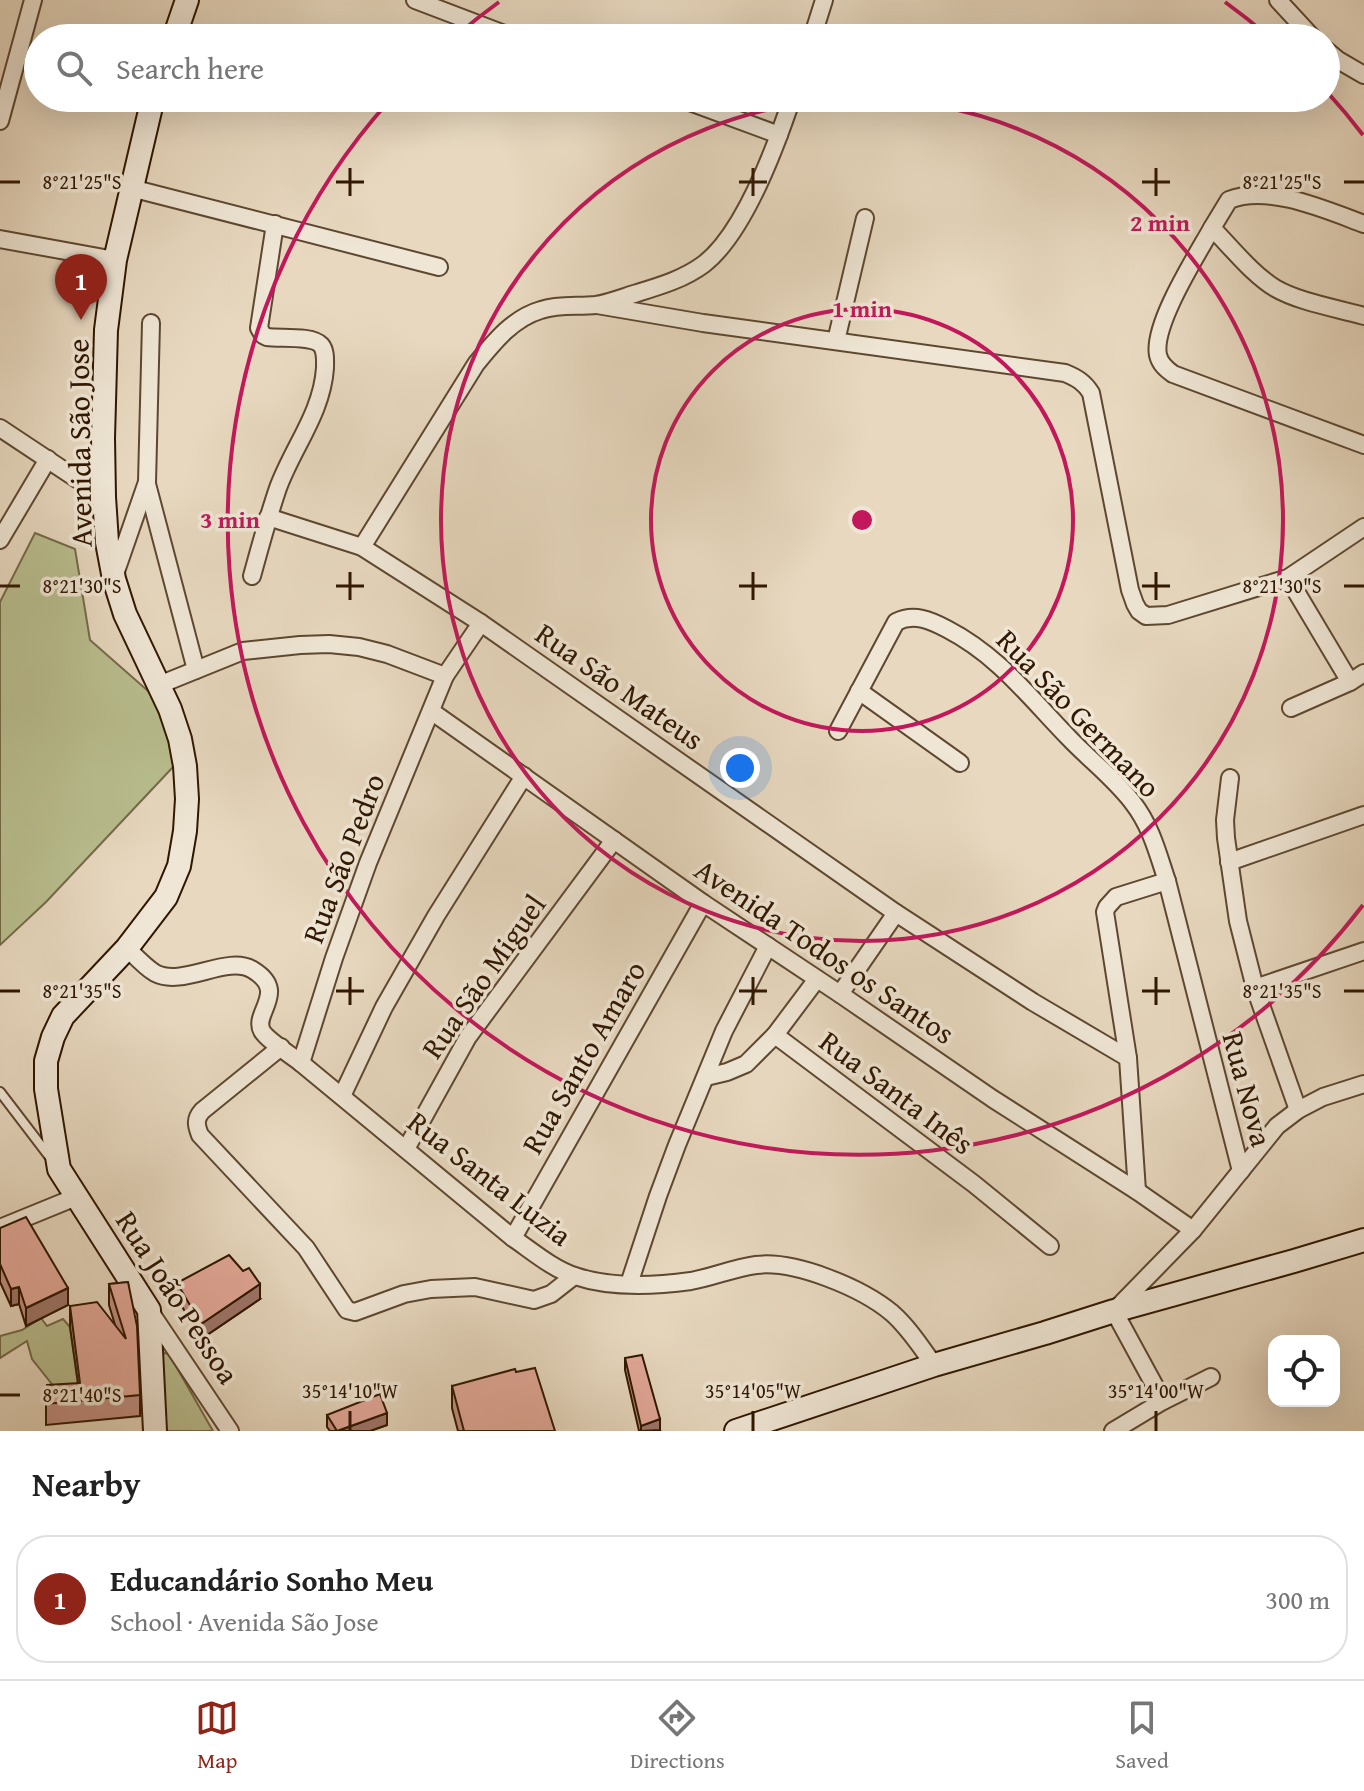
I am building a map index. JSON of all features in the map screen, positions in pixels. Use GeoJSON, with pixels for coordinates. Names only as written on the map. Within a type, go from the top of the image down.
{"type":"FeatureCollection","features":[{"type":"Feature","properties":{"kind":"street"},"geometry":{"type":"LineString","coordinates":[[26,24],[33,0]]}},
{"type":"Feature","properties":{"kind":"street"},"geometry":{"type":"LineString","coordinates":[[179,24],[187,0]]}},
{"type":"Feature","properties":{"kind":"street"},"geometry":{"type":"LineString","coordinates":[[415,0],[450,6],[487,24]]}},
{"type":"Feature","properties":{"kind":"street"},"geometry":{"type":"LineString","coordinates":[[816,24],[824,0]]}},
{"type":"Feature","properties":{"kind":"street"},"geometry":{"type":"LineString","coordinates":[[1285,2],[1302,24]]}},
{"type":"Feature","properties":{"kind":"street"},"geometry":{"type":"LineString","coordinates":[[0,121],[24,33]]}},
{"type":"Feature","properties":{"kind":"street"},"geometry":{"type":"LineString","coordinates":[[1340,61],[1364,75]]}},
{"type":"Feature","properties":{"kind":"street","name":"Avenida São Jose"},"geometry":{"type":"LineString","coordinates":[[76,1197],[59,1169],[46,1089],[46,1061],[53,1037],[63,1016],[127,948],[166,897],[179,866],[185,831],[187,799],[180,739],[170,709],[125,614],[114,579],[107,542],[104,497],[106,330],[115,260],[149,112]]}},
{"type":"Feature","properties":{"kind":"street"},"geometry":{"type":"LineString","coordinates":[[717,112],[779,135]]}},
{"type":"Feature","properties":{"kind":"street"},"geometry":{"type":"LineString","coordinates":[[597,305],[662,286],[704,264],[734,230],[787,112]]}},
{"type":"Feature","properties":{"kind":"street"},"geometry":{"type":"LineString","coordinates":[[131,188],[439,267]]}},
{"type":"Feature","properties":{"kind":"street"},"geometry":{"type":"LineString","coordinates":[[1364,224],[1317,207],[1270,196],[1247,195],[1229,200],[1178,290],[1160,330],[1157,352],[1165,369],[1173,374],[1364,445]]}},
{"type":"Feature","properties":{"kind":"street"},"geometry":{"type":"LineString","coordinates":[[836,341],[865,218]]}},
{"type":"Feature","properties":{"kind":"street"},"geometry":{"type":"LineString","coordinates":[[252,576],[279,484],[321,396],[325,358],[318,341],[267,337],[260,332],[275,224]]}},
{"type":"Feature","properties":{"kind":"street"},"geometry":{"type":"LineString","coordinates":[[1212,228],[1273,287],[1290,295],[1364,316]]}},
{"type":"Feature","properties":{"kind":"street"},"geometry":{"type":"LineString","coordinates":[[0,239],[115,260]]}},
{"type":"Feature","properties":{"kind":"street"},"geometry":{"type":"LineString","coordinates":[[362,547],[476,364],[496,340],[520,320],[541,310],[597,305],[1065,373],[1085,384],[1091,393],[1130,590],[1139,611],[1146,616],[1168,615],[1288,578],[1364,527]]}},
{"type":"Feature","properties":{"kind":"street"},"geometry":{"type":"LineString","coordinates":[[151,323],[147,482],[196,670]]}},
{"type":"Feature","properties":{"kind":"street"},"geometry":{"type":"LineString","coordinates":[[0,428],[104,497]]}},
{"type":"Feature","properties":{"kind":"street"},"geometry":{"type":"LineString","coordinates":[[0,540],[48,459]]}},
{"type":"Feature","properties":{"kind":"street"},"geometry":{"type":"LineString","coordinates":[[114,579],[147,482]]}},
{"type":"Feature","properties":{"kind":"street","name":"Rua São Mateus"},"geometry":{"type":"LineString","coordinates":[[268,517],[362,547],[481,623],[896,913],[1033,1002],[1128,1058]]}},
{"type":"Feature","properties":{"kind":"street"},"geometry":{"type":"LineString","coordinates":[[1288,578],[1357,678],[1291,708]]}},
{"type":"Feature","properties":{"kind":"street","name":"Rua São Germano"},"geometry":{"type":"LineString","coordinates":[[838,731],[896,622],[903,618],[924,618],[965,638],[1002,666],[1132,802],[1155,843],[1167,881]]}},
{"type":"Feature","properties":{"kind":"street","name":"Rua São Pedro"},"geometry":{"type":"LineString","coordinates":[[301,1063],[368,863],[445,676],[481,623]]}},
{"type":"Feature","properties":{"kind":"street"},"geometry":{"type":"LineString","coordinates":[[159,685],[243,651],[329,644],[387,654],[445,676]]}},
{"type":"Feature","properties":{"kind":"street"},"geometry":{"type":"LineString","coordinates":[[859,691],[960,763]]}},
{"type":"Feature","properties":{"kind":"street","name":"Avenida Todos os Santos"},"geometry":{"type":"LineString","coordinates":[[431,711],[703,903],[1193,1230]]}},
{"type":"Feature","properties":{"kind":"street"},"geometry":{"type":"LineString","coordinates":[[342,1096],[384,1007],[436,916],[524,776]]}},
{"type":"Feature","properties":{"kind":"street"},"geometry":{"type":"LineString","coordinates":[[1230,778],[1225,820],[1241,935],[1255,988],[1298,1110]]}},
{"type":"Feature","properties":{"kind":"street"},"geometry":{"type":"LineString","coordinates":[[1229,862],[1364,815]]}},
{"type":"Feature","properties":{"kind":"street","name":"Rua São Miguel"},"geometry":{"type":"LineString","coordinates":[[406,1149],[468,1037],[614,840]]}},
{"type":"Feature","properties":{"kind":"street"},"geometry":{"type":"LineString","coordinates":[[1137,1191],[1128,1058],[1105,912],[1116,897],[1167,881]]}},
{"type":"Feature","properties":{"kind":"street","name":"Rua Nova"},"geometry":{"type":"LineString","coordinates":[[1167,881],[1241,1171]]}},
{"type":"Feature","properties":{"kind":"street","name":"Rua Santo Amaro"},"geometry":{"type":"LineString","coordinates":[[513,1238],[703,903]]}},
{"type":"Feature","properties":{"kind":"street"},"geometry":{"type":"LineString","coordinates":[[840,994],[896,913]]}},
{"type":"Feature","properties":{"kind":"street"},"geometry":{"type":"LineString","coordinates":[[629,1284],[658,1196],[724,1031],[768,946]]}},
{"type":"Feature","properties":{"kind":"street","name":"Rua Santa Luzia"},"geometry":{"type":"LineString","coordinates":[[127,948],[153,972],[162,976],[238,966],[254,971],[263,979],[269,992],[260,1027],[265,1035],[513,1238],[574,1276],[601,1282],[657,1284],[692,1280],[755,1265],[792,1267],[839,1283],[880,1304],[907,1328],[934,1365]]}},
{"type":"Feature","properties":{"kind":"street"},"geometry":{"type":"LineString","coordinates":[[1255,988],[1364,951]]}},
{"type":"Feature","properties":{"kind":"street"},"geometry":{"type":"LineString","coordinates":[[775,1035],[817,979]]}},
{"type":"Feature","properties":{"kind":"street","name":"Rua Santa Inês"},"geometry":{"type":"LineString","coordinates":[[706,1077],[746,1064],[775,1035],[974,1184],[1050,1246]]}},
{"type":"Feature","properties":{"kind":"street"},"geometry":{"type":"LineString","coordinates":[[281,1047],[198,1115],[196,1127],[200,1135],[306,1248],[347,1310],[355,1312],[404,1294],[431,1289],[475,1287],[534,1300],[551,1294],[574,1276]]}},
{"type":"Feature","properties":{"kind":"street"},"geometry":{"type":"LineString","coordinates":[[1114,1311],[1193,1230],[1277,1126],[1323,1097],[1364,1084]]}},
{"type":"Feature","properties":{"kind":"street"},"geometry":{"type":"LineString","coordinates":[[0,1228],[76,1197]]}},
{"type":"Feature","properties":{"kind":"street","name":"Rua João Pessoa"},"geometry":{"type":"LineString","coordinates":[[76,1197],[230,1431]]}},
{"type":"Feature","properties":{"kind":"street"},"geometry":{"type":"LineString","coordinates":[[736,1431],[934,1365],[1364,1240]]}},
{"type":"Feature","properties":{"kind":"street"},"geometry":{"type":"LineString","coordinates":[[149,1310],[155,1431]]}},
{"type":"Feature","properties":{"kind":"street"},"geometry":{"type":"LineString","coordinates":[[1114,1311],[1163,1401]]}},
{"type":"Feature","properties":{"kind":"street"},"geometry":{"type":"LineString","coordinates":[[1113,1431],[1211,1377]]}},
{"type":"Feature","properties":{"kind":"lane"},"geometry":{"type":"LineString","coordinates":[[0,1092],[59,1169]]}},
{"type":"Feature","properties":{"kind":"green space"},"geometry":{"type":"Polygon","coordinates":[[[35,533],[75,549],[90,640],[172,712],[173,767],[46,902],[0,945],[0,602],[35,533]]]}},
{"type":"Feature","properties":{"kind":"green space"},"geometry":{"type":"Polygon","coordinates":[[[41,1318],[47,1326],[63,1319],[70,1327],[78,1385],[55,1388],[32,1359],[27,1341],[0,1358],[0,1336],[22,1330],[41,1318]]]}},
{"type":"Feature","properties":{"kind":"green space"},"geometry":{"type":"Polygon","coordinates":[[[164,1353],[169,1354],[213,1431],[163,1431],[164,1353]]]}},
{"type":"Feature","properties":{"kind":"building"},"geometry":{"type":"Polygon","coordinates":[[[26,1217],[68,1288],[26,1308],[19,1287],[11,1289],[0,1264],[0,1228],[26,1217]]]}},
{"type":"Feature","properties":{"kind":"building"},"geometry":{"type":"Polygon","coordinates":[[[229,1255],[243,1271],[249,1268],[260,1284],[201,1324],[177,1283],[229,1255]]]}},
{"type":"Feature","properties":{"kind":"building"},"geometry":{"type":"Polygon","coordinates":[[[128,1282],[137,1326],[140,1395],[46,1404],[47,1385],[80,1383],[70,1306],[97,1302],[126,1339],[109,1284],[128,1282]]]}},
{"type":"Feature","properties":{"kind":"building"},"geometry":{"type":"Polygon","coordinates":[[[642,1355],[660,1419],[641,1426],[625,1358],[642,1355]]]}},
{"type":"Feature","properties":{"kind":"building"},"geometry":{"type":"Polygon","coordinates":[[[535,1368],[555,1431],[464,1431],[452,1386],[515,1369],[516,1372],[535,1368]]]}},
{"type":"Feature","properties":{"kind":"building"},"geometry":{"type":"Polygon","coordinates":[[[380,1394],[387,1413],[337,1431],[327,1415],[380,1394]]]}},
{"type":"Feature","properties":{"kind":"place","name":"Educandário Sonho Meu"},"geometry":{"type":"Point","coordinates":[81,320]}}]}
